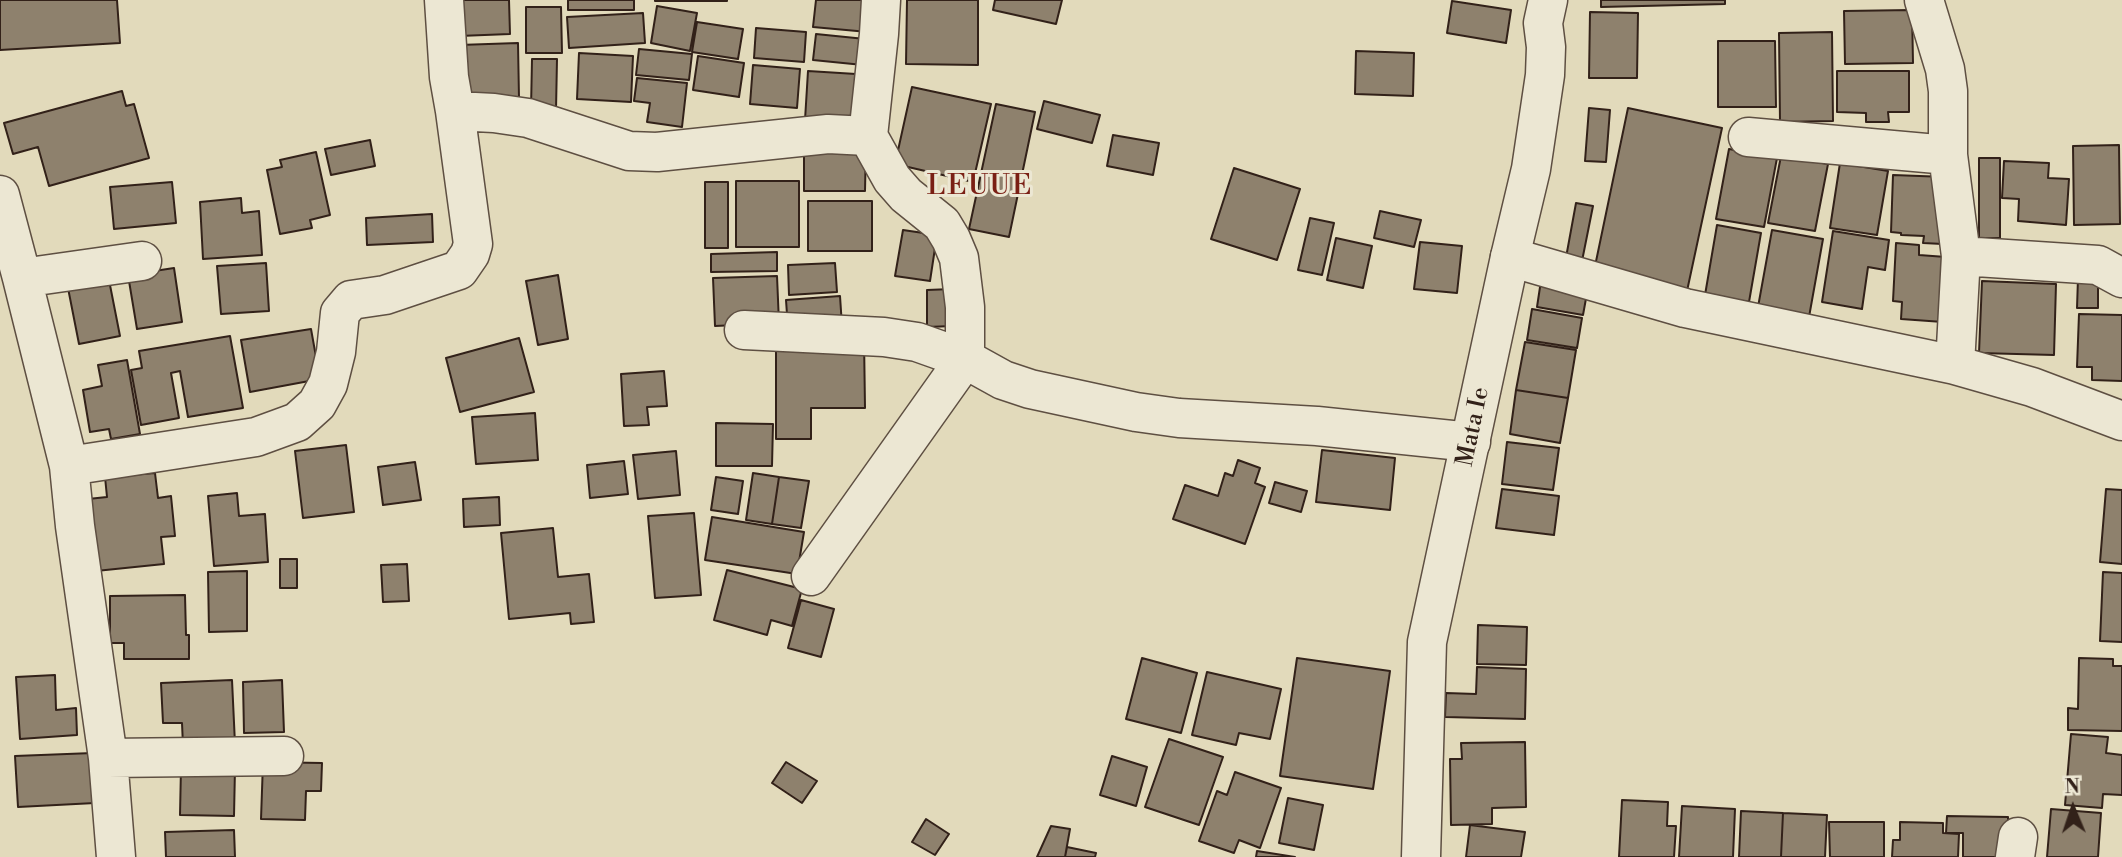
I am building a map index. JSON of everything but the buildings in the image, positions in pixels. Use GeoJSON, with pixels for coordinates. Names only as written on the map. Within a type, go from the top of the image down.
{"type":"FeatureCollection","features":[{"type":"Feature","properties":{"kind":"street"},"geometry":{"type":"LineString","coordinates":[[69,466],[256,437],[297,422],[317,404],[328,384],[336,352],[340,313],[351,300],[385,295],[459,270],[473,244],[449,77],[444,0]]}},
{"type":"Feature","properties":{"kind":"street"},"geometry":{"type":"LineString","coordinates":[[811,576],[965,359],[965,307],[959,258],[951,239],[942,224],[906,195],[892,179],[868,136],[881,0]]}},
{"type":"Feature","properties":{"kind":"street","name":"Mata Ie"},"geometry":{"type":"LineString","coordinates":[[1421,857],[1427,642],[1531,169],[1545,75],[1543,23],[1548,0]]}},
{"type":"Feature","properties":{"kind":"street"},"geometry":{"type":"LineString","coordinates":[[1924,0],[1945,69],[1948,91],[1948,155],[1962,256],[1955,365]]}},
{"type":"Feature","properties":{"kind":"street"},"geometry":{"type":"LineString","coordinates":[[455,111],[528,118],[629,151],[657,152],[828,134],[868,136]]}},
{"type":"Feature","properties":{"kind":"street"},"geometry":{"type":"LineString","coordinates":[[1748,137],[1948,155]]}},
{"type":"Feature","properties":{"kind":"street"},"geometry":{"type":"LineString","coordinates":[[0,195],[69,466],[108,758],[117,857]]}},
{"type":"Feature","properties":{"kind":"street"},"geometry":{"type":"LineString","coordinates":[[1962,256],[2098,265],[2122,278]]}},
{"type":"Feature","properties":{"kind":"street"},"geometry":{"type":"LineString","coordinates":[[1510,257],[1685,308],[1955,365],[2032,387],[2122,421]]}},
{"type":"Feature","properties":{"kind":"street"},"geometry":{"type":"LineString","coordinates":[[22,278],[142,261]]}},
{"type":"Feature","properties":{"kind":"street"},"geometry":{"type":"LineString","coordinates":[[744,330],[884,337],[917,342],[965,359],[1003,380],[1030,389],[1136,412],[1179,418],[1317,426],[1471,442]]}},
{"type":"Feature","properties":{"kind":"street"},"geometry":{"type":"LineString","coordinates":[[108,758],[284,755]]}},
{"type":"Feature","properties":{"kind":"district","name":"LEUUE"},"geometry":{"type":"Point","coordinates":[980,187]}}]}
